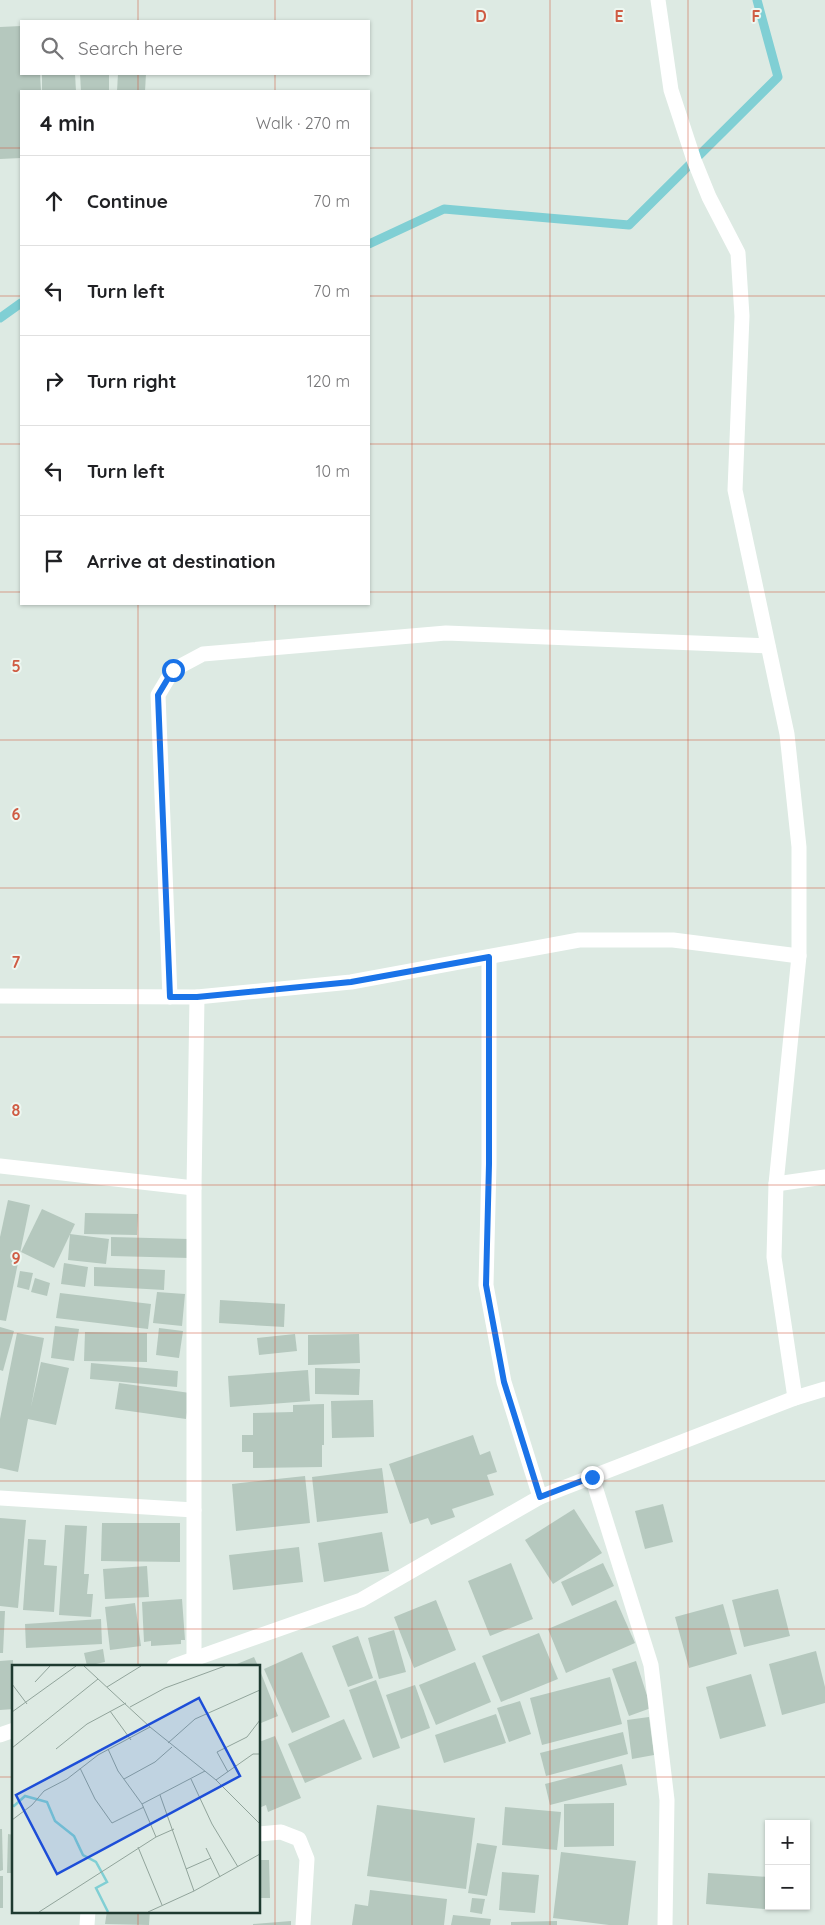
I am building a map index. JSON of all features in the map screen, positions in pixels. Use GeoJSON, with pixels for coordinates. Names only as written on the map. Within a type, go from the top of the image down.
{"type":"FeatureCollection","features":[{"type":"Feature","properties":{"kind":"street"},"geometry":{"type":"LineString","coordinates":[[658,0],[671,90],[694,160],[709,197],[738,253],[742,316],[734,490],[787,734],[799,847],[799,956],[776,1184],[774,1257],[795,1398]]}},
{"type":"Feature","properties":{"kind":"street"},"geometry":{"type":"LineString","coordinates":[[170,997],[158,695],[173,670],[202,654],[446,633],[768,646]]}},
{"type":"Feature","properties":{"kind":"street"},"geometry":{"type":"LineString","coordinates":[[0,996],[197,997],[351,982],[579,940],[673,940],[799,956]]}},
{"type":"Feature","properties":{"kind":"street"},"geometry":{"type":"LineString","coordinates":[[489,957],[489,1164],[486,1285],[504,1382],[540,1497]]}},
{"type":"Feature","properties":{"kind":"street"},"geometry":{"type":"LineString","coordinates":[[194,1658],[194,1188],[197,997]]}},
{"type":"Feature","properties":{"kind":"street"},"geometry":{"type":"LineString","coordinates":[[0,1166],[194,1188]]}},
{"type":"Feature","properties":{"kind":"street"},"geometry":{"type":"LineString","coordinates":[[776,1184],[825,1177]]}},
{"type":"Feature","properties":{"kind":"street"},"geometry":{"type":"LineString","coordinates":[[176,1665],[361,1600],[540,1497],[795,1398],[825,1389]]}},
{"type":"Feature","properties":{"kind":"street"},"geometry":{"type":"LineString","coordinates":[[592,1477],[651,1665],[667,1800],[665,1925]]}},
{"type":"Feature","properties":{"kind":"street"},"geometry":{"type":"LineString","coordinates":[[0,1498],[194,1510]]}},
{"type":"Feature","properties":{"kind":"street"},"geometry":{"type":"LineString","coordinates":[[0,1735],[12,1731]]}},
{"type":"Feature","properties":{"kind":"street"},"geometry":{"type":"LineString","coordinates":[[260,1834],[281,1832],[299,1839],[307,1859],[303,1925]]}},
{"type":"Feature","properties":{"kind":"street"},"geometry":{"type":"LineString","coordinates":[[87,1925],[88,1912]]}},
{"type":"Feature","properties":{"kind":"building"},"geometry":{"type":"Polygon","coordinates":[[[20,26],[20,75],[40,75],[41,90],[20,90],[20,158],[0,159],[0,27],[20,26]]]}},
{"type":"Feature","properties":{"kind":"building"},"geometry":{"type":"Polygon","coordinates":[[[42,75],[75,75],[76,90],[42,90],[42,75]]]}},
{"type":"Feature","properties":{"kind":"building"},"geometry":{"type":"Polygon","coordinates":[[[80,75],[109,75],[109,90],[81,90],[80,75]]]}},
{"type":"Feature","properties":{"kind":"building"},"geometry":{"type":"Polygon","coordinates":[[[118,75],[146,75],[145,90],[117,90],[118,75]]]}},
{"type":"Feature","properties":{"kind":"building"},"geometry":{"type":"Polygon","coordinates":[[[8,1200],[30,1205],[6,1321],[0,1320],[0,1237],[8,1200]]]}},
{"type":"Feature","properties":{"kind":"building"},"geometry":{"type":"Polygon","coordinates":[[[42,1209],[75,1224],[54,1268],[21,1252],[42,1209]]]}},
{"type":"Feature","properties":{"kind":"building"},"geometry":{"type":"Polygon","coordinates":[[[85,1213],[138,1214],[137,1235],[84,1234],[85,1213]]]}},
{"type":"Feature","properties":{"kind":"building"},"geometry":{"type":"Polygon","coordinates":[[[70,1234],[109,1239],[106,1264],[68,1260],[70,1234]]]}},
{"type":"Feature","properties":{"kind":"building"},"geometry":{"type":"Polygon","coordinates":[[[111,1237],[189,1239],[189,1258],[111,1256],[111,1237]]]}},
{"type":"Feature","properties":{"kind":"building"},"geometry":{"type":"Polygon","coordinates":[[[64,1263],[88,1267],[85,1287],[61,1284],[64,1263]]]}},
{"type":"Feature","properties":{"kind":"building"},"geometry":{"type":"Polygon","coordinates":[[[94,1267],[165,1270],[164,1290],[94,1286],[94,1267]]]}},
{"type":"Feature","properties":{"kind":"building"},"geometry":{"type":"Polygon","coordinates":[[[20,1271],[33,1273],[29,1290],[17,1287],[20,1271]]]}},
{"type":"Feature","properties":{"kind":"building"},"geometry":{"type":"Polygon","coordinates":[[[35,1278],[50,1283],[47,1296],[31,1292],[35,1278]]]}},
{"type":"Feature","properties":{"kind":"building"},"geometry":{"type":"Polygon","coordinates":[[[157,1292],[185,1294],[182,1326],[153,1323],[157,1292]]]}},
{"type":"Feature","properties":{"kind":"building"},"geometry":{"type":"Polygon","coordinates":[[[60,1293],[151,1304],[148,1329],[56,1318],[60,1293]]]}},
{"type":"Feature","properties":{"kind":"building"},"geometry":{"type":"Polygon","coordinates":[[[220,1300],[285,1304],[284,1327],[219,1323],[220,1300]]]}},
{"type":"Feature","properties":{"kind":"building"},"geometry":{"type":"Polygon","coordinates":[[[55,1326],[79,1329],[74,1361],[51,1358],[55,1326]]]}},
{"type":"Feature","properties":{"kind":"building"},"geometry":{"type":"Polygon","coordinates":[[[0,1327],[14,1331],[3,1371],[0,1370],[0,1327]]]}},
{"type":"Feature","properties":{"kind":"building"},"geometry":{"type":"Polygon","coordinates":[[[159,1328],[183,1331],[179,1358],[156,1355],[159,1328]]]}},
{"type":"Feature","properties":{"kind":"building"},"geometry":{"type":"Polygon","coordinates":[[[85,1332],[147,1333],[147,1362],[84,1361],[85,1332]]]}},
{"type":"Feature","properties":{"kind":"building"},"geometry":{"type":"Polygon","coordinates":[[[17,1333],[44,1338],[31,1407],[41,1362],[69,1368],[56,1425],[28,1419],[18,1472],[0,1468],[0,1419],[17,1333]]]}},
{"type":"Feature","properties":{"kind":"building"},"geometry":{"type":"Polygon","coordinates":[[[295,1334],[297,1351],[259,1355],[257,1338],[295,1334]]]}},
{"type":"Feature","properties":{"kind":"building"},"geometry":{"type":"Polygon","coordinates":[[[359,1334],[360,1363],[308,1365],[308,1335],[359,1334]]]}},
{"type":"Feature","properties":{"kind":"building"},"geometry":{"type":"Polygon","coordinates":[[[91,1363],[178,1371],[177,1387],[90,1379],[91,1363]]]}},
{"type":"Feature","properties":{"kind":"building"},"geometry":{"type":"Polygon","coordinates":[[[315,1368],[360,1369],[359,1395],[315,1394],[315,1368]]]}},
{"type":"Feature","properties":{"kind":"building"},"geometry":{"type":"Polygon","coordinates":[[[308,1370],[310,1401],[230,1407],[228,1376],[308,1370]]]}},
{"type":"Feature","properties":{"kind":"building"},"geometry":{"type":"Polygon","coordinates":[[[119,1383],[190,1393],[186,1419],[115,1409],[119,1383]]]}},
{"type":"Feature","properties":{"kind":"building"},"geometry":{"type":"Polygon","coordinates":[[[373,1400],[374,1437],[332,1438],[331,1401],[373,1400]]]}},
{"type":"Feature","properties":{"kind":"building"},"geometry":{"type":"Polygon","coordinates":[[[324,1404],[322,1467],[253,1468],[253,1452],[242,1452],[242,1435],[253,1435],[253,1413],[293,1412],[293,1405],[324,1404]]]}},
{"type":"Feature","properties":{"kind":"building"},"geometry":{"type":"Polygon","coordinates":[[[473,1435],[480,1455],[490,1451],[497,1472],[487,1475],[494,1495],[452,1509],[455,1517],[431,1525],[428,1518],[410,1524],[389,1464],[473,1435]]]}},
{"type":"Feature","properties":{"kind":"building"},"geometry":{"type":"Polygon","coordinates":[[[382,1468],[388,1513],[317,1522],[312,1477],[382,1468]]]}},
{"type":"Feature","properties":{"kind":"building"},"geometry":{"type":"Polygon","coordinates":[[[305,1476],[310,1523],[236,1531],[232,1484],[305,1476]]]}},
{"type":"Feature","properties":{"kind":"building"},"geometry":{"type":"Polygon","coordinates":[[[663,1504],[673,1542],[645,1549],[635,1511],[663,1504]]]}},
{"type":"Feature","properties":{"kind":"building"},"geometry":{"type":"Polygon","coordinates":[[[574,1509],[602,1553],[553,1584],[525,1540],[574,1509]]]}},
{"type":"Feature","properties":{"kind":"building"},"geometry":{"type":"Polygon","coordinates":[[[0,1518],[26,1520],[18,1608],[0,1606],[0,1518]]]}},
{"type":"Feature","properties":{"kind":"building"},"geometry":{"type":"Polygon","coordinates":[[[102,1523],[180,1523],[180,1562],[101,1561],[102,1523]]]}},
{"type":"Feature","properties":{"kind":"building"},"geometry":{"type":"Polygon","coordinates":[[[65,1525],[87,1526],[84,1574],[89,1574],[87,1594],[93,1594],[91,1617],[59,1615],[65,1525]]]}},
{"type":"Feature","properties":{"kind":"building"},"geometry":{"type":"Polygon","coordinates":[[[382,1532],[389,1571],[324,1582],[318,1543],[382,1532]]]}},
{"type":"Feature","properties":{"kind":"building"},"geometry":{"type":"Polygon","coordinates":[[[28,1539],[46,1540],[44,1565],[57,1566],[54,1612],[23,1610],[28,1539]]]}},
{"type":"Feature","properties":{"kind":"building"},"geometry":{"type":"Polygon","coordinates":[[[299,1547],[303,1582],[233,1590],[229,1555],[299,1547]]]}},
{"type":"Feature","properties":{"kind":"building"},"geometry":{"type":"Polygon","coordinates":[[[511,1563],[533,1619],[490,1636],[468,1581],[511,1563]]]}},
{"type":"Feature","properties":{"kind":"building"},"geometry":{"type":"Polygon","coordinates":[[[603,1563],[614,1586],[572,1606],[561,1582],[603,1563]]]}},
{"type":"Feature","properties":{"kind":"building"},"geometry":{"type":"Polygon","coordinates":[[[147,1566],[149,1597],[105,1599],[103,1569],[147,1566]]]}},
{"type":"Feature","properties":{"kind":"building"},"geometry":{"type":"Polygon","coordinates":[[[778,1589],[790,1636],[744,1647],[732,1600],[778,1589]]]}},
{"type":"Feature","properties":{"kind":"building"},"geometry":{"type":"Polygon","coordinates":[[[182,1599],[185,1640],[181,1640],[181,1644],[151,1646],[151,1641],[144,1642],[142,1602],[182,1599]]]}},
{"type":"Feature","properties":{"kind":"building"},"geometry":{"type":"Polygon","coordinates":[[[436,1600],[456,1650],[414,1668],[394,1617],[436,1600]]]}},
{"type":"Feature","properties":{"kind":"building"},"geometry":{"type":"Polygon","coordinates":[[[616,1600],[635,1643],[566,1673],[548,1629],[616,1600]]]}},
{"type":"Feature","properties":{"kind":"building"},"geometry":{"type":"Polygon","coordinates":[[[135,1603],[141,1646],[110,1650],[105,1607],[135,1603]]]}},
{"type":"Feature","properties":{"kind":"building"},"geometry":{"type":"Polygon","coordinates":[[[723,1604],[737,1654],[689,1668],[675,1617],[723,1604]]]}},
{"type":"Feature","properties":{"kind":"building"},"geometry":{"type":"Polygon","coordinates":[[[0,1611],[5,1611],[3,1653],[0,1653],[0,1611]]]}},
{"type":"Feature","properties":{"kind":"building"},"geometry":{"type":"Polygon","coordinates":[[[101,1619],[102,1644],[26,1648],[25,1624],[101,1619]]]}},
{"type":"Feature","properties":{"kind":"building"},"geometry":{"type":"Polygon","coordinates":[[[394,1630],[406,1672],[379,1679],[368,1638],[394,1630]]]}},
{"type":"Feature","properties":{"kind":"building"},"geometry":{"type":"Polygon","coordinates":[[[539,1633],[558,1679],[501,1702],[482,1656],[539,1633]]]}},
{"type":"Feature","properties":{"kind":"building"},"geometry":{"type":"Polygon","coordinates":[[[358,1636],[373,1678],[348,1687],[332,1646],[358,1636]]]}},
{"type":"Feature","properties":{"kind":"building"},"geometry":{"type":"Polygon","coordinates":[[[103,1649],[105,1662],[87,1665],[84,1653],[103,1649]]]}},
{"type":"Feature","properties":{"kind":"building"},"geometry":{"type":"Polygon","coordinates":[[[816,1651],[825,1687],[825,1703],[782,1715],[769,1664],[816,1651]]]}},
{"type":"Feature","properties":{"kind":"building"},"geometry":{"type":"Polygon","coordinates":[[[302,1652],[330,1717],[292,1733],[264,1669],[302,1652]]]}},
{"type":"Feature","properties":{"kind":"building"},"geometry":{"type":"Polygon","coordinates":[[[254,1657],[258,1665],[234,1665],[254,1657]]]}},
{"type":"Feature","properties":{"kind":"building"},"geometry":{"type":"Polygon","coordinates":[[[13,1660],[12,1709],[0,1710],[0,1661],[13,1660]]]}},
{"type":"Feature","properties":{"kind":"building"},"geometry":{"type":"Polygon","coordinates":[[[636,1661],[651,1708],[629,1716],[612,1669],[636,1661]]]}},
{"type":"Feature","properties":{"kind":"building"},"geometry":{"type":"Polygon","coordinates":[[[475,1662],[491,1702],[436,1725],[419,1685],[475,1662]]]}},
{"type":"Feature","properties":{"kind":"building"},"geometry":{"type":"Polygon","coordinates":[[[260,1671],[278,1716],[261,1723],[260,1720],[260,1671]]]}},
{"type":"Feature","properties":{"kind":"building"},"geometry":{"type":"Polygon","coordinates":[[[751,1674],[766,1726],[720,1739],[706,1687],[751,1674]]]}},
{"type":"Feature","properties":{"kind":"building"},"geometry":{"type":"Polygon","coordinates":[[[610,1677],[622,1724],[542,1745],[530,1698],[610,1677]]]}},
{"type":"Feature","properties":{"kind":"building"},"geometry":{"type":"Polygon","coordinates":[[[376,1680],[400,1748],[373,1758],[349,1690],[376,1680]]]}},
{"type":"Feature","properties":{"kind":"building"},"geometry":{"type":"Polygon","coordinates":[[[415,1685],[430,1728],[401,1739],[386,1695],[415,1685]]]}},
{"type":"Feature","properties":{"kind":"building"},"geometry":{"type":"Polygon","coordinates":[[[520,1701],[531,1734],[509,1742],[497,1708],[520,1701]]]}},
{"type":"Feature","properties":{"kind":"building"},"geometry":{"type":"Polygon","coordinates":[[[496,1714],[506,1743],[444,1763],[435,1735],[496,1714]]]}},
{"type":"Feature","properties":{"kind":"building"},"geometry":{"type":"Polygon","coordinates":[[[649,1717],[654,1755],[632,1759],[627,1720],[649,1717]]]}},
{"type":"Feature","properties":{"kind":"building"},"geometry":{"type":"Polygon","coordinates":[[[344,1719],[362,1759],[305,1783],[288,1744],[344,1719]]]}},
{"type":"Feature","properties":{"kind":"building"},"geometry":{"type":"Polygon","coordinates":[[[623,1732],[628,1754],[546,1776],[540,1753],[623,1732]]]}},
{"type":"Feature","properties":{"kind":"building"},"geometry":{"type":"Polygon","coordinates":[[[275,1736],[301,1798],[268,1812],[266,1805],[260,1808],[260,1742],[275,1736]]]}},
{"type":"Feature","properties":{"kind":"building"},"geometry":{"type":"Polygon","coordinates":[[[622,1764],[627,1785],[550,1805],[545,1784],[622,1764]]]}},
{"type":"Feature","properties":{"kind":"building"},"geometry":{"type":"Polygon","coordinates":[[[614,1803],[614,1846],[564,1847],[564,1804],[614,1803]]]}},
{"type":"Feature","properties":{"kind":"building"},"geometry":{"type":"Polygon","coordinates":[[[377,1805],[475,1818],[466,1889],[367,1876],[377,1805]]]}},
{"type":"Feature","properties":{"kind":"building"},"geometry":{"type":"Polygon","coordinates":[[[505,1807],[561,1812],[557,1850],[502,1845],[505,1807]]]}},
{"type":"Feature","properties":{"kind":"building"},"geometry":{"type":"Polygon","coordinates":[[[0,1829],[2,1829],[3,1870],[0,1871],[0,1829]]]}},
{"type":"Feature","properties":{"kind":"building"},"geometry":{"type":"Polygon","coordinates":[[[8,1834],[12,1835],[12,1873],[7,1873],[8,1834]]]}},
{"type":"Feature","properties":{"kind":"building"},"geometry":{"type":"Polygon","coordinates":[[[477,1843],[497,1846],[487,1896],[468,1893],[477,1843]]]}},
{"type":"Feature","properties":{"kind":"building"},"geometry":{"type":"Polygon","coordinates":[[[561,1852],[636,1861],[628,1925],[609,1925],[553,1918],[561,1852]]]}},
{"type":"Feature","properties":{"kind":"building"},"geometry":{"type":"Polygon","coordinates":[[[260,1860],[269,1860],[270,1898],[260,1898],[260,1860]]]}},
{"type":"Feature","properties":{"kind":"building"},"geometry":{"type":"Polygon","coordinates":[[[502,1872],[539,1875],[535,1913],[499,1910],[502,1872]]]}},
{"type":"Feature","properties":{"kind":"building"},"geometry":{"type":"Polygon","coordinates":[[[708,1873],[765,1877],[765,1909],[706,1904],[708,1873]]]}},
{"type":"Feature","properties":{"kind":"building"},"geometry":{"type":"Polygon","coordinates":[[[0,1876],[3,1876],[3,1908],[0,1908],[0,1876]]]}},
{"type":"Feature","properties":{"kind":"building"},"geometry":{"type":"Polygon","coordinates":[[[370,1890],[447,1899],[444,1925],[352,1925],[355,1904],[368,1906],[370,1890]]]}},
{"type":"Feature","properties":{"kind":"building"},"geometry":{"type":"Polygon","coordinates":[[[472,1898],[485,1899],[482,1914],[470,1912],[472,1898]]]}},
{"type":"Feature","properties":{"kind":"building"},"geometry":{"type":"Polygon","coordinates":[[[107,1912],[150,1912],[149,1925],[105,1924],[107,1912]]]}},
{"type":"Feature","properties":{"kind":"building"},"geometry":{"type":"Polygon","coordinates":[[[453,1915],[491,1919],[490,1925],[451,1925],[453,1915]]]}},
{"type":"Feature","properties":{"kind":"building"},"geometry":{"type":"Polygon","coordinates":[[[291,1921],[291,1925],[253,1925],[253,1924],[291,1921]]]}},
{"type":"Feature","properties":{"kind":"building"},"geometry":{"type":"Polygon","coordinates":[[[557,1921],[557,1925],[511,1925],[511,1922],[557,1921]]]}},
{"type":"Feature","properties":{"kind":"waterway"},"geometry":{"type":"LineString","coordinates":[[370,244],[444,209],[629,225],[778,77],[757,0]]}},
{"type":"Feature","properties":{"kind":"waterway"},"geometry":{"type":"LineString","coordinates":[[0,318],[20,304]]}},
{"type":"Feature","properties":{"kind":"route"},"geometry":{"type":"LineString","coordinates":[[173,670],[158,695],[170,997],[197,997],[351,982],[489,957],[489,1164],[486,1285],[504,1382],[540,1497],[592,1477]]}}]}
